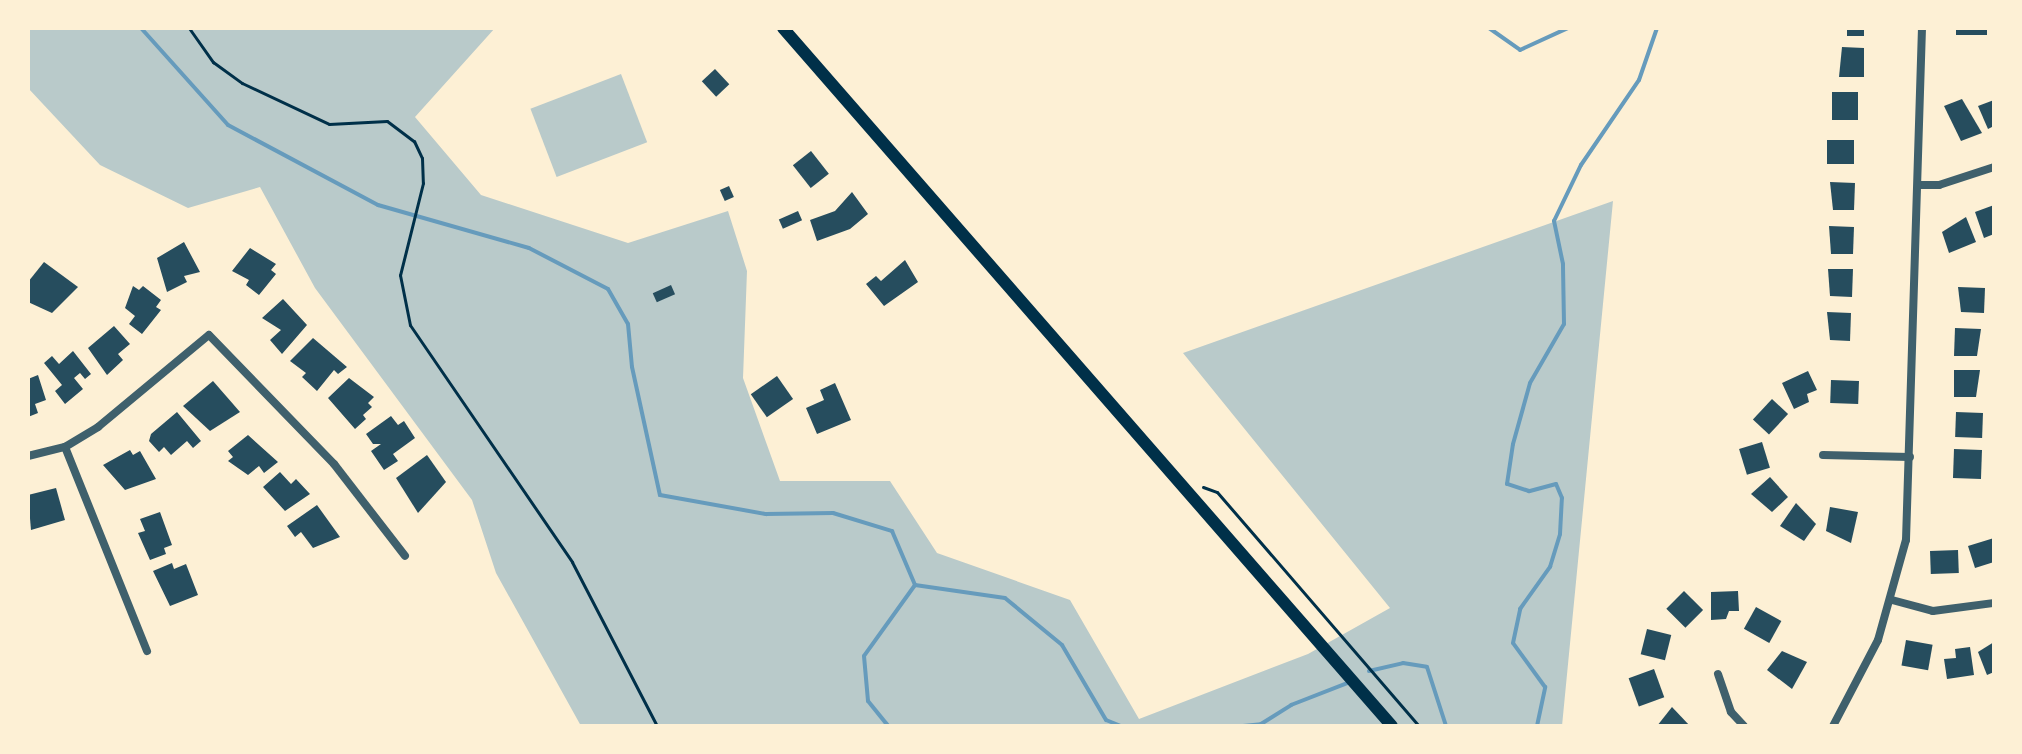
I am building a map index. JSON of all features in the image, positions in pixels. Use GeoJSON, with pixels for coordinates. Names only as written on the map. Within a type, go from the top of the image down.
{"type":"FeatureCollection","features":[{"type":"Feature","properties":{"kind":"main road"},"geometry":{"type":"LineString","coordinates":[[783,28],[1392,726]]}},
{"type":"Feature","properties":{"kind":"street"},"geometry":{"type":"LineString","coordinates":[[1833,726],[1866,669],[1892,600],[1906,540],[1922,28]]}},
{"type":"Feature","properties":{"kind":"street"},"geometry":{"type":"LineString","coordinates":[[1919,185],[1939,185],[1994,167]]}},
{"type":"Feature","properties":{"kind":"street"},"geometry":{"type":"LineString","coordinates":[[28,456],[65,447],[154,384],[209,335],[334,464],[405,556]]}},
{"type":"Feature","properties":{"kind":"street"},"geometry":{"type":"LineString","coordinates":[[65,447],[147,651]]}},
{"type":"Feature","properties":{"kind":"street"},"geometry":{"type":"LineString","coordinates":[[1823,455],[1910,457]]}},
{"type":"Feature","properties":{"kind":"street"},"geometry":{"type":"LineString","coordinates":[[1892,600],[1933,611],[1994,603]]}},
{"type":"Feature","properties":{"kind":"street"},"geometry":{"type":"LineString","coordinates":[[1718,674],[1731,712],[1744,726]]}},
{"type":"Feature","properties":{"kind":"path"},"geometry":{"type":"LineString","coordinates":[[189,28],[213,62],[242,83],[329,124],[374,120],[397,126],[420,151],[423,183],[405,250],[401,299],[410,325],[572,562],[657,726]]}},
{"type":"Feature","properties":{"kind":"path"},"geometry":{"type":"LineString","coordinates":[[1176,477],[1217,492],[1354,657],[1419,726]]}},
{"type":"Feature","properties":{"kind":"shaded area"},"geometry":{"type":"Polygon","coordinates":[[[28,28],[495,28],[415,117],[481,195],[628,243],[728,211],[747,271],[743,378],[780,481],[890,481],[937,553],[1070,600],[1139,719],[1308,654],[1390,608],[1183,353],[1613,201],[1562,726],[581,726],[496,573],[472,500],[315,288],[260,187],[188,208],[100,165],[28,88],[28,28]]]}},
{"type":"Feature","properties":{"kind":"shaded area"},"geometry":{"type":"Polygon","coordinates":[[[621,74],[647,142],[557,177],[530,109],[621,74]]]}},
{"type":"Feature","properties":{"kind":"building"},"geometry":{"type":"Polygon","coordinates":[[[1847,28],[1864,28],[1864,36],[1847,36],[1847,28]]]}},
{"type":"Feature","properties":{"kind":"building"},"geometry":{"type":"Polygon","coordinates":[[[1956,28],[1987,28],[1987,35],[1956,35],[1956,28]]]}},
{"type":"Feature","properties":{"kind":"building"},"geometry":{"type":"Polygon","coordinates":[[[1842,47],[1864,48],[1864,77],[1839,77],[1842,47]]]}},
{"type":"Feature","properties":{"kind":"building"},"geometry":{"type":"Polygon","coordinates":[[[715,69],[729,84],[716,97],[702,81],[715,69]]]}},
{"type":"Feature","properties":{"kind":"building"},"geometry":{"type":"Polygon","coordinates":[[[1832,92],[1858,92],[1858,120],[1832,120],[1832,92]]]}},
{"type":"Feature","properties":{"kind":"building"},"geometry":{"type":"Polygon","coordinates":[[[1962,99],[1982,133],[1961,141],[1944,106],[1962,99]]]}},
{"type":"Feature","properties":{"kind":"building"},"geometry":{"type":"Polygon","coordinates":[[[1994,100],[1994,126],[1988,129],[1978,106],[1994,100]]]}},
{"type":"Feature","properties":{"kind":"building"},"geometry":{"type":"Polygon","coordinates":[[[1827,140],[1854,140],[1854,164],[1827,164],[1827,140]]]}},
{"type":"Feature","properties":{"kind":"building"},"geometry":{"type":"Polygon","coordinates":[[[811,151],[829,174],[811,188],[793,165],[811,151]]]}},
{"type":"Feature","properties":{"kind":"building"},"geometry":{"type":"Polygon","coordinates":[[[1830,182],[1855,183],[1854,210],[1833,210],[1830,182]]]}},
{"type":"Feature","properties":{"kind":"building"},"geometry":{"type":"Polygon","coordinates":[[[729,186],[734,197],[725,201],[720,190],[729,186]]]}},
{"type":"Feature","properties":{"kind":"building"},"geometry":{"type":"Polygon","coordinates":[[[852,192],[868,214],[850,229],[817,241],[810,220],[835,211],[852,192]]]}},
{"type":"Feature","properties":{"kind":"building"},"geometry":{"type":"Polygon","coordinates":[[[1994,205],[1994,234],[1984,238],[1975,212],[1994,205]]]}},
{"type":"Feature","properties":{"kind":"building"},"geometry":{"type":"Polygon","coordinates":[[[798,211],[802,220],[783,229],[779,220],[798,211]]]}},
{"type":"Feature","properties":{"kind":"building"},"geometry":{"type":"Polygon","coordinates":[[[1966,217],[1976,242],[1949,253],[1942,232],[1966,217]]]}},
{"type":"Feature","properties":{"kind":"building"},"geometry":{"type":"Polygon","coordinates":[[[1829,226],[1854,227],[1853,254],[1831,254],[1829,226]]]}},
{"type":"Feature","properties":{"kind":"building"},"geometry":{"type":"Polygon","coordinates":[[[184,242],[200,272],[184,276],[187,282],[167,292],[157,258],[184,242]]]}},
{"type":"Feature","properties":{"kind":"building"},"geometry":{"type":"Polygon","coordinates":[[[250,248],[276,264],[271,270],[276,274],[259,295],[246,285],[249,280],[232,271],[250,248]]]}},
{"type":"Feature","properties":{"kind":"building"},"geometry":{"type":"Polygon","coordinates":[[[905,260],[918,282],[884,306],[866,284],[876,276],[881,281],[905,260]]]}},
{"type":"Feature","properties":{"kind":"building"},"geometry":{"type":"Polygon","coordinates":[[[44,262],[78,287],[52,313],[28,302],[28,282],[44,262]]]}},
{"type":"Feature","properties":{"kind":"building"},"geometry":{"type":"Polygon","coordinates":[[[1828,269],[1853,269],[1852,297],[1830,296],[1828,269]]]}},
{"type":"Feature","properties":{"kind":"building"},"geometry":{"type":"Polygon","coordinates":[[[671,285],[675,294],[657,302],[653,293],[671,285]]]}},
{"type":"Feature","properties":{"kind":"building"},"geometry":{"type":"Polygon","coordinates":[[[133,286],[139,290],[143,286],[161,300],[156,307],[161,310],[142,334],[129,324],[135,316],[125,308],[133,286]]]}},
{"type":"Feature","properties":{"kind":"building"},"geometry":{"type":"Polygon","coordinates":[[[1958,287],[1985,288],[1984,313],[1961,312],[1958,287]]]}},
{"type":"Feature","properties":{"kind":"building"},"geometry":{"type":"Polygon","coordinates":[[[283,299],[307,325],[282,354],[270,340],[281,330],[262,318],[283,299]]]}},
{"type":"Feature","properties":{"kind":"building"},"geometry":{"type":"Polygon","coordinates":[[[1827,312],[1851,313],[1850,341],[1830,340],[1827,312]]]}},
{"type":"Feature","properties":{"kind":"building"},"geometry":{"type":"Polygon","coordinates":[[[114,326],[130,344],[118,354],[123,360],[107,375],[88,348],[114,326]]]}},
{"type":"Feature","properties":{"kind":"building"},"geometry":{"type":"Polygon","coordinates":[[[1955,328],[1981,329],[1977,356],[1954,356],[1955,328]]]}},
{"type":"Feature","properties":{"kind":"building"},"geometry":{"type":"Polygon","coordinates":[[[313,338],[347,367],[338,374],[334,370],[317,391],[302,377],[306,373],[290,361],[313,338]]]}},
{"type":"Feature","properties":{"kind":"building"},"geometry":{"type":"Polygon","coordinates":[[[73,351],[91,374],[85,379],[80,373],[74,378],[83,389],[65,404],[55,391],[62,385],[44,363],[52,356],[59,364],[73,351]]]}},
{"type":"Feature","properties":{"kind":"building"},"geometry":{"type":"Polygon","coordinates":[[[1954,370],[1980,370],[1976,397],[1954,397],[1954,370]]]}},
{"type":"Feature","properties":{"kind":"building"},"geometry":{"type":"Polygon","coordinates":[[[1808,371],[1817,390],[1807,394],[1809,402],[1794,409],[1782,383],[1808,371]]]}},
{"type":"Feature","properties":{"kind":"building"},"geometry":{"type":"Polygon","coordinates":[[[38,375],[46,400],[35,404],[38,413],[28,417],[28,379],[38,375]]]}},
{"type":"Feature","properties":{"kind":"building"},"geometry":{"type":"Polygon","coordinates":[[[777,376],[793,399],[767,417],[751,394],[777,376]]]}},
{"type":"Feature","properties":{"kind":"building"},"geometry":{"type":"Polygon","coordinates":[[[349,378],[374,397],[368,403],[372,407],[363,415],[366,419],[355,429],[328,398],[349,378]]]}},
{"type":"Feature","properties":{"kind":"building"},"geometry":{"type":"Polygon","coordinates":[[[1831,380],[1859,381],[1858,404],[1830,403],[1831,380]]]}},
{"type":"Feature","properties":{"kind":"building"},"geometry":{"type":"Polygon","coordinates":[[[213,381],[240,412],[210,431],[183,406],[213,381]]]}},
{"type":"Feature","properties":{"kind":"building"},"geometry":{"type":"Polygon","coordinates":[[[835,383],[851,420],[817,434],[806,408],[824,400],[820,390],[835,383]]]}},
{"type":"Feature","properties":{"kind":"building"},"geometry":{"type":"Polygon","coordinates":[[[1772,399],[1788,414],[1769,434],[1753,419],[1772,399]]]}},
{"type":"Feature","properties":{"kind":"building"},"geometry":{"type":"Polygon","coordinates":[[[177,412],[201,441],[193,448],[187,441],[171,455],[164,447],[159,452],[149,441],[151,434],[177,412]]]}},
{"type":"Feature","properties":{"kind":"building"},"geometry":{"type":"Polygon","coordinates":[[[1956,412],[1983,413],[1982,438],[1955,437],[1956,412]]]}},
{"type":"Feature","properties":{"kind":"building"},"geometry":{"type":"Polygon","coordinates":[[[391,416],[398,425],[404,421],[415,438],[393,454],[398,461],[384,470],[371,451],[381,444],[373,444],[366,434],[391,416]]]}},
{"type":"Feature","properties":{"kind":"building"},"geometry":{"type":"Polygon","coordinates":[[[248,435],[278,462],[264,473],[259,466],[248,475],[228,461],[233,457],[228,451],[248,435]]]}},
{"type":"Feature","properties":{"kind":"building"},"geometry":{"type":"Polygon","coordinates":[[[1762,442],[1770,468],[1747,475],[1739,449],[1762,442]]]}},
{"type":"Feature","properties":{"kind":"building"},"geometry":{"type":"Polygon","coordinates":[[[1954,449],[1982,450],[1981,479],[1953,478],[1954,449]]]}},
{"type":"Feature","properties":{"kind":"building"},"geometry":{"type":"Polygon","coordinates":[[[130,450],[133,455],[140,451],[156,479],[125,490],[103,465],[130,450]]]}},
{"type":"Feature","properties":{"kind":"building"},"geometry":{"type":"Polygon","coordinates":[[[427,455],[446,482],[418,513],[396,478],[427,455]]]}},
{"type":"Feature","properties":{"kind":"building"},"geometry":{"type":"Polygon","coordinates":[[[280,472],[291,484],[296,479],[310,494],[285,511],[263,487],[280,472]]]}},
{"type":"Feature","properties":{"kind":"building"},"geometry":{"type":"Polygon","coordinates":[[[1770,477],[1788,497],[1772,512],[1751,494],[1770,477]]]}},
{"type":"Feature","properties":{"kind":"building"},"geometry":{"type":"Polygon","coordinates":[[[56,488],[65,520],[31,530],[28,495],[56,488]]]}},
{"type":"Feature","properties":{"kind":"building"},"geometry":{"type":"Polygon","coordinates":[[[1796,503],[1816,524],[1804,541],[1780,526],[1796,503]]]}},
{"type":"Feature","properties":{"kind":"building"},"geometry":{"type":"Polygon","coordinates":[[[317,505],[340,537],[313,548],[301,532],[295,537],[287,526],[317,505]]]}},
{"type":"Feature","properties":{"kind":"building"},"geometry":{"type":"Polygon","coordinates":[[[1830,507],[1858,512],[1851,543],[1826,531],[1830,507]]]}},
{"type":"Feature","properties":{"kind":"building"},"geometry":{"type":"Polygon","coordinates":[[[160,512],[172,545],[164,548],[166,554],[150,560],[138,533],[145,531],[140,519],[160,512]]]}},
{"type":"Feature","properties":{"kind":"building"},"geometry":{"type":"Polygon","coordinates":[[[1994,538],[1994,562],[1975,568],[1968,546],[1994,538]]]}},
{"type":"Feature","properties":{"kind":"building"},"geometry":{"type":"Polygon","coordinates":[[[1958,550],[1959,573],[1931,574],[1930,551],[1958,550]]]}},
{"type":"Feature","properties":{"kind":"building"},"geometry":{"type":"Polygon","coordinates":[[[172,563],[174,569],[186,564],[198,595],[170,606],[153,571],[172,563]]]}},
{"type":"Feature","properties":{"kind":"building"},"geometry":{"type":"Polygon","coordinates":[[[1684,591],[1703,610],[1685,628],[1666,609],[1684,591]]]}},
{"type":"Feature","properties":{"kind":"building"},"geometry":{"type":"Polygon","coordinates":[[[1738,591],[1739,611],[1729,611],[1726,619],[1711,620],[1711,592],[1738,591]]]}},
{"type":"Feature","properties":{"kind":"building"},"geometry":{"type":"Polygon","coordinates":[[[1756,607],[1781,621],[1769,643],[1744,629],[1756,607]]]}},
{"type":"Feature","properties":{"kind":"building"},"geometry":{"type":"Polygon","coordinates":[[[1647,629],[1671,635],[1665,660],[1641,654],[1647,629]]]}},
{"type":"Feature","properties":{"kind":"building"},"geometry":{"type":"Polygon","coordinates":[[[1906,640],[1933,645],[1928,670],[1901,666],[1906,640]]]}},
{"type":"Feature","properties":{"kind":"building"},"geometry":{"type":"Polygon","coordinates":[[[1994,642],[1994,672],[1987,675],[1978,652],[1994,642]]]}},
{"type":"Feature","properties":{"kind":"building"},"geometry":{"type":"Polygon","coordinates":[[[1970,647],[1974,675],[1947,679],[1944,659],[1956,658],[1955,649],[1970,647]]]}},
{"type":"Feature","properties":{"kind":"building"},"geometry":{"type":"Polygon","coordinates":[[[1782,651],[1807,662],[1792,689],[1767,670],[1782,651]]]}},
{"type":"Feature","properties":{"kind":"building"},"geometry":{"type":"Polygon","coordinates":[[[1654,669],[1664,697],[1639,706],[1629,678],[1654,669]]]}},
{"type":"Feature","properties":{"kind":"building"},"geometry":{"type":"Polygon","coordinates":[[[1672,707],[1690,726],[1657,726],[1672,707]]]}},
{"type":"Feature","properties":{"kind":"waterway"},"geometry":{"type":"LineString","coordinates":[[141,28],[228,125],[378,205],[529,248],[608,289],[628,324],[632,367],[660,495],[766,514],[833,513],[892,531],[915,585],[864,656],[868,701],[888,726]]}},
{"type":"Feature","properties":{"kind":"waterway"},"geometry":{"type":"LineString","coordinates":[[1489,28],[1520,50],[1568,28]]}},
{"type":"Feature","properties":{"kind":"waterway"},"geometry":{"type":"LineString","coordinates":[[1537,726],[1545,687],[1513,643],[1520,609],[1550,567],[1560,534],[1562,498],[1556,484],[1529,491],[1507,484],[1513,444],[1530,383],[1564,324],[1563,264],[1554,221],[1581,165],[1639,80],[1657,28]]}},
{"type":"Feature","properties":{"kind":"waterway"},"geometry":{"type":"LineString","coordinates":[[915,585],[1005,598],[1062,645],[1106,720],[1121,726]]}},
{"type":"Feature","properties":{"kind":"waterway"},"geometry":{"type":"LineString","coordinates":[[1369,671],[1403,663],[1427,667],[1446,726]]}},
{"type":"Feature","properties":{"kind":"waterway"},"geometry":{"type":"LineString","coordinates":[[1243,726],[1261,724],[1291,705],[1350,682]]}}]}
